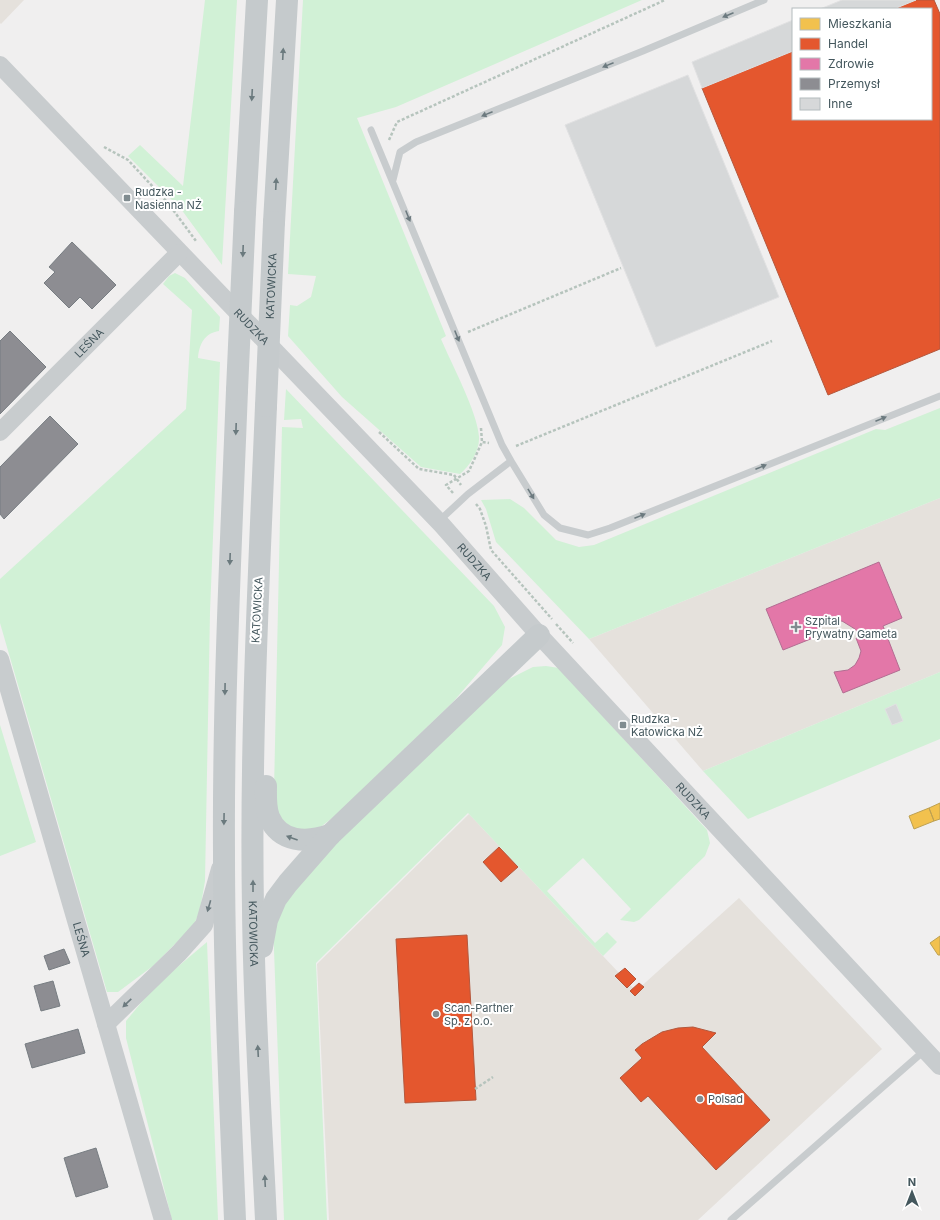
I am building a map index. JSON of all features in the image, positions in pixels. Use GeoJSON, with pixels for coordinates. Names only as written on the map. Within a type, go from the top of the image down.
{"type":"FeatureCollection","features":[{"type":"Feature","properties":{"kind":"main road"},"geometry":{"type":"LineString","coordinates":[[235,1220],[230,1111],[224,855],[225,687],[245,212],[257,0]]}},
{"type":"Feature","properties":{"kind":"main road","name":"KATOWICKA"},"geometry":{"type":"LineString","coordinates":[[266,1220],[255,981],[253,865],[255,658],[274,222],[287,0]]}},
{"type":"Feature","properties":{"kind":"main road"},"geometry":{"type":"LineString","coordinates":[[263,478],[269,582],[266,805],[268,816],[273,824],[290,839],[312,841],[330,835]]}},
{"type":"Feature","properties":{"kind":"main road"},"geometry":{"type":"LineString","coordinates":[[255,981],[267,920],[276,900],[288,883],[330,835],[539,635]]}},
{"type":"Feature","properties":{"kind":"street","name":"RUDZKA"},"geometry":{"type":"LineString","coordinates":[[0,65],[438,522],[539,635],[940,1066]]}},
{"type":"Feature","properties":{"kind":"street","name":"LEŚNA"},"geometry":{"type":"LineString","coordinates":[[0,432],[179,253]]}},
{"type":"Feature","properties":{"kind":"street","name":"LEŚNA"},"geometry":{"type":"LineString","coordinates":[[0,659],[163,1220]]}},
{"type":"Feature","properties":{"kind":"street"},"geometry":{"type":"LineString","coordinates":[[106,1024],[179,953],[204,925],[224,855]]}},
{"type":"Feature","properties":{"kind":"lane"},"geometry":{"type":"LineString","coordinates":[[393,180],[400,152],[416,142],[637,54],[764,0]]}},
{"type":"Feature","properties":{"kind":"lane"},"geometry":{"type":"LineString","coordinates":[[371,130],[502,445],[544,515],[560,528],[588,535],[940,396]]}},
{"type":"Feature","properties":{"kind":"lane"},"geometry":{"type":"LineString","coordinates":[[438,522],[461,501],[511,461]]}},
{"type":"Feature","properties":{"kind":"lane"},"geometry":{"type":"LineString","coordinates":[[731,1220],[925,1050]]}},
{"type":"Feature","properties":{"kind":"path"},"geometry":{"type":"LineString","coordinates":[[382,156],[397,122],[666,0]]}},
{"type":"Feature","properties":{"kind":"path"},"geometry":{"type":"LineString","coordinates":[[458,337],[622,268]]}},
{"type":"Feature","properties":{"kind":"path"},"geometry":{"type":"LineString","coordinates":[[482,442],[515,447],[772,341]]}},
{"type":"Feature","properties":{"kind":"path"},"geometry":{"type":"LineString","coordinates":[[461,501],[446,485],[469,471],[482,442],[480,423]]}},
{"type":"Feature","properties":{"kind":"path"},"geometry":{"type":"LineString","coordinates":[[475,1090],[493,1077]]}},
{"type":"Feature","properties":{"kind":"shaded area"},"geometry":{"type":"Polygon","coordinates":[[[0,0],[24,0],[1,24],[0,23],[0,0]]]}},
{"type":"Feature","properties":{"kind":"shaded area"},"geometry":{"type":"Polygon","coordinates":[[[940,498],[940,672],[703,771],[589,639],[940,498]]]}},
{"type":"Feature","properties":{"kind":"shaded area"},"geometry":{"type":"Polygon","coordinates":[[[469,814],[636,991],[739,898],[882,1049],[698,1220],[329,1220],[317,964],[469,814]]]}},
{"type":"Feature","properties":{"kind":"green space"},"geometry":{"type":"Polygon","coordinates":[[[205,0],[237,0],[222,265],[181,209],[128,156],[140,145],[183,186],[205,0]]]}},
{"type":"Feature","properties":{"kind":"green space"},"geometry":{"type":"Polygon","coordinates":[[[303,0],[642,0],[396,107],[357,118],[446,336],[441,339],[474,415],[479,437],[478,447],[471,462],[460,474],[421,467],[342,397],[288,336],[290,305],[297,306],[311,297],[316,276],[288,274],[303,0]]]}},
{"type":"Feature","properties":{"kind":"green space"},"geometry":{"type":"Polygon","coordinates":[[[175,273],[185,278],[220,317],[219,331],[206,337],[201,344],[198,358],[220,362],[210,612],[205,881],[200,910],[194,925],[153,966],[118,992],[107,992],[0,623],[0,579],[186,409],[192,310],[163,284],[169,276],[175,273]]]}},
{"type":"Feature","properties":{"kind":"green space"},"geometry":{"type":"Polygon","coordinates":[[[286,389],[494,606],[505,627],[502,645],[453,702],[336,815],[318,829],[292,829],[278,815],[274,790],[282,427],[303,428],[301,419],[284,420],[286,389]]]}},
{"type":"Feature","properties":{"kind":"green space"},"geometry":{"type":"Polygon","coordinates":[[[940,408],[940,498],[589,639],[496,542],[486,509],[481,500],[510,499],[524,508],[556,540],[579,547],[594,545],[876,429],[885,430],[940,408]]]}},
{"type":"Feature","properties":{"kind":"green space"},"geometry":{"type":"Polygon","coordinates":[[[546,666],[559,668],[707,830],[710,843],[705,856],[639,920],[634,922],[620,920],[631,909],[583,858],[547,891],[595,943],[607,932],[617,942],[603,956],[468,813],[316,963],[327,1220],[284,1220],[273,923],[295,882],[503,682],[533,667],[546,666]]]}},
{"type":"Feature","properties":{"kind":"green space"},"geometry":{"type":"Polygon","coordinates":[[[940,672],[940,739],[748,819],[703,771],[940,672]]]}},
{"type":"Feature","properties":{"kind":"green space"},"geometry":{"type":"Polygon","coordinates":[[[0,725],[36,842],[0,856],[0,725]]]}},
{"type":"Feature","properties":{"kind":"green space"},"geometry":{"type":"Polygon","coordinates":[[[207,942],[218,1220],[172,1220],[126,1038],[126,1021],[155,986],[207,942]]]}},
{"type":"Feature","properties":{"kind":"building: Mieszkania"},"geometry":{"type":"Polygon","coordinates":[[[940,803],[940,819],[934,821],[929,808],[940,803]]]}},
{"type":"Feature","properties":{"kind":"building: Mieszkania"},"geometry":{"type":"Polygon","coordinates":[[[929,808],[934,821],[914,829],[909,816],[929,808]]]}},
{"type":"Feature","properties":{"kind":"building: Mieszkania"},"geometry":{"type":"Polygon","coordinates":[[[940,936],[940,955],[938,955],[930,943],[940,936]]]}},
{"type":"Feature","properties":{"kind":"building: Handel"},"geometry":{"type":"Polygon","coordinates":[[[916,0],[934,0],[940,14],[940,349],[828,395],[702,88],[792,51],[792,120],[932,120],[932,8],[896,8],[916,0]]]}},
{"type":"Feature","properties":{"kind":"building: Handel"},"geometry":{"type":"Polygon","coordinates":[[[499,847],[518,867],[501,882],[483,862],[499,847]]]}},
{"type":"Feature","properties":{"kind":"building: Handel","name":"Scan-Partner Sp. z o.o."},"geometry":{"type":"Polygon","coordinates":[[[467,935],[476,1100],[405,1103],[396,939],[467,935]]]}},
{"type":"Feature","properties":{"kind":"building: Handel"},"geometry":{"type":"Polygon","coordinates":[[[625,968],[636,979],[627,988],[615,976],[625,968]]]}},
{"type":"Feature","properties":{"kind":"building: Handel"},"geometry":{"type":"Polygon","coordinates":[[[639,983],[644,987],[635,996],[630,991],[639,983]]]}},
{"type":"Feature","properties":{"kind":"building: Handel","name":"Polsad"},"geometry":{"type":"Polygon","coordinates":[[[693,1027],[716,1033],[702,1047],[770,1120],[716,1170],[648,1096],[641,1102],[620,1078],[642,1058],[635,1050],[642,1044],[662,1032],[678,1028],[693,1027]]]}},
{"type":"Feature","properties":{"kind":"building: Zdrowie","name":"Szpital Prywatny Gameta"},"geometry":{"type":"Polygon","coordinates":[[[879,562],[902,618],[883,626],[900,670],[843,693],[834,672],[848,670],[855,665],[859,658],[861,651],[856,638],[860,636],[855,629],[842,621],[828,623],[818,629],[813,638],[783,650],[766,609],[879,562]]]}},
{"type":"Feature","properties":{"kind":"building: Przemysł"},"geometry":{"type":"Polygon","coordinates":[[[72,242],[116,285],[92,309],[80,297],[69,308],[44,283],[55,272],[49,267],[72,242]]]}},
{"type":"Feature","properties":{"kind":"building: Przemysł"},"geometry":{"type":"Polygon","coordinates":[[[10,331],[46,367],[0,414],[0,341],[10,331]]]}},
{"type":"Feature","properties":{"kind":"building: Przemysł"},"geometry":{"type":"Polygon","coordinates":[[[50,416],[78,444],[4,519],[0,514],[0,467],[50,416]]]}},
{"type":"Feature","properties":{"kind":"building: Przemysł"},"geometry":{"type":"Polygon","coordinates":[[[64,949],[70,963],[49,970],[44,956],[64,949]]]}},
{"type":"Feature","properties":{"kind":"building: Przemysł"},"geometry":{"type":"Polygon","coordinates":[[[53,981],[60,1006],[41,1011],[34,986],[53,981]]]}},
{"type":"Feature","properties":{"kind":"building: Przemysł"},"geometry":{"type":"Polygon","coordinates":[[[78,1029],[85,1053],[32,1068],[25,1044],[78,1029]]]}},
{"type":"Feature","properties":{"kind":"building: Przemysł"},"geometry":{"type":"Polygon","coordinates":[[[96,1148],[108,1187],[76,1197],[64,1158],[96,1148]]]}},
{"type":"Feature","properties":{"kind":"building: Inne"},"geometry":{"type":"Polygon","coordinates":[[[842,0],[916,0],[896,8],[822,8],[842,0]]]}},
{"type":"Feature","properties":{"kind":"building: Inne"},"geometry":{"type":"Polygon","coordinates":[[[792,20],[792,51],[702,88],[692,62],[792,20]]]}},
{"type":"Feature","properties":{"kind":"building: Inne"},"geometry":{"type":"Polygon","coordinates":[[[688,75],[779,297],[656,347],[565,125],[688,75]]]}},
{"type":"Feature","properties":{"kind":"building: Inne"},"geometry":{"type":"Polygon","coordinates":[[[896,704],[903,721],[892,725],[885,709],[896,704]]]}},
{"type":"Feature","properties":{"kind":"place","name":"Rudzka - Nasienna NŻ"},"geometry":{"type":"Point","coordinates":[127,198]}},
{"type":"Feature","properties":{"kind":"place","name":"Szpital Prywatny Gameta"},"geometry":{"type":"Point","coordinates":[796,627]}},
{"type":"Feature","properties":{"kind":"place","name":"Rudzka - Katowicka NŻ"},"geometry":{"type":"Point","coordinates":[623,725]}},
{"type":"Feature","properties":{"kind":"place","name":"Scan-Partner Sp. z o.o."},"geometry":{"type":"Point","coordinates":[436,1014]}},
{"type":"Feature","properties":{"kind":"place","name":"Polsad"},"geometry":{"type":"Point","coordinates":[700,1099]}}]}
